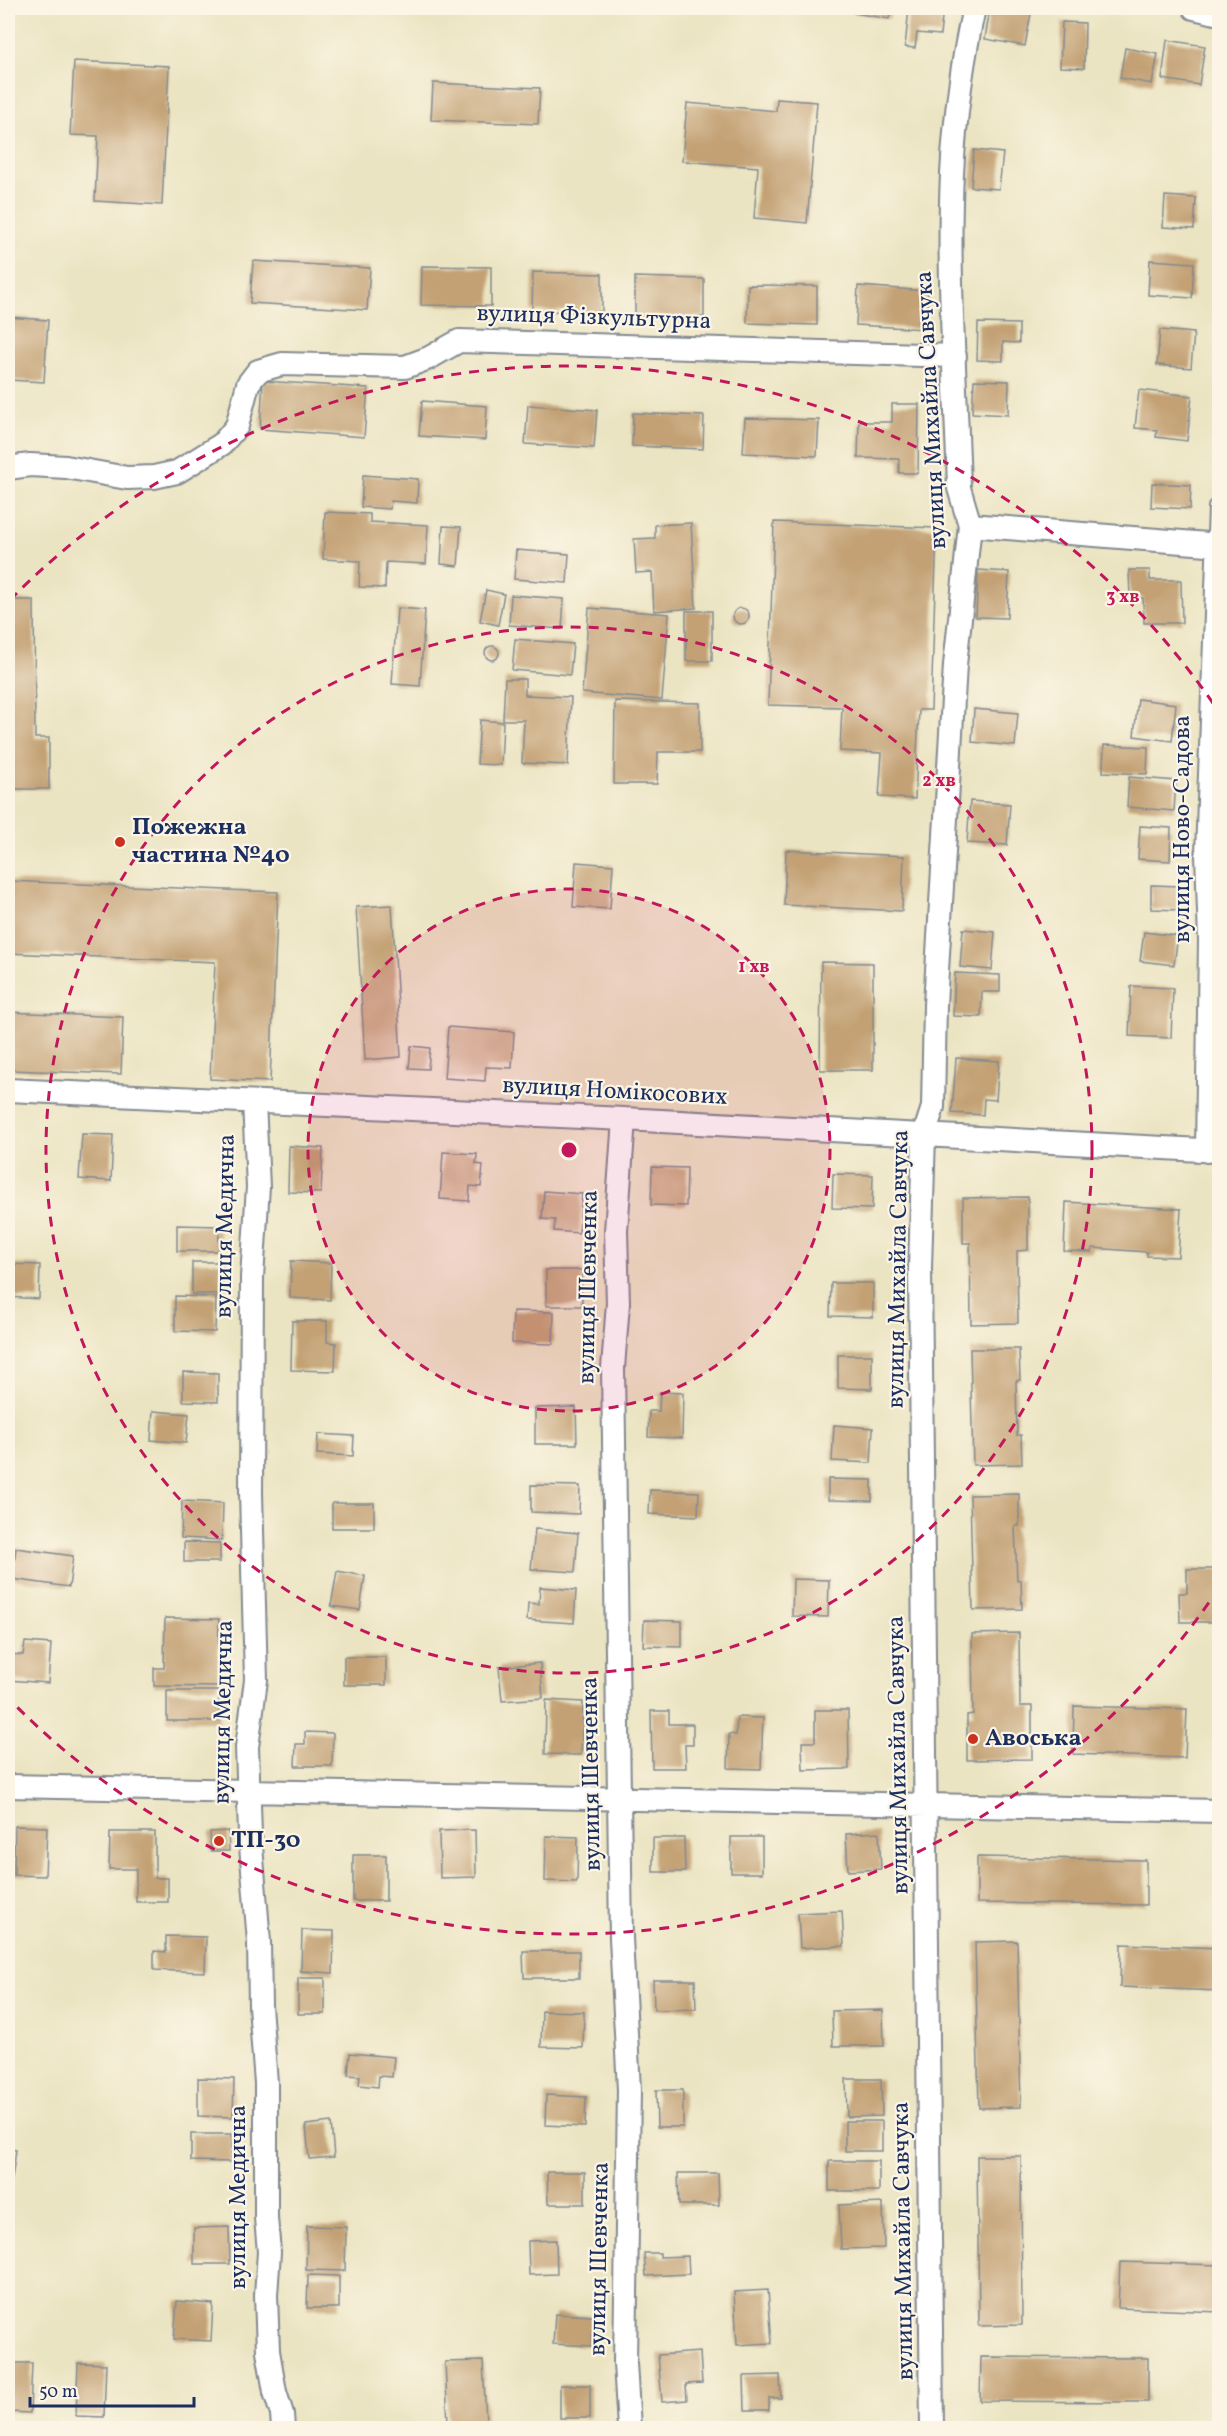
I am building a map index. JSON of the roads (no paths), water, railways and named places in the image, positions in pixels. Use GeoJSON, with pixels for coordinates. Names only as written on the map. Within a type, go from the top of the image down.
{"type":"FeatureCollection","features":[{"type":"Feature","properties":{"kind":"street","name":"вулиця Михайла Савчука"},"geometry":{"type":"LineString","coordinates":[[933,2428],[920,1268],[924,1136],[933,1107],[935,1005],[954,677],[970,525],[959,488],[951,242],[952,174],[959,92],[974,8]]}},
{"type":"Feature","properties":{"kind":"street"},"geometry":{"type":"LineString","coordinates":[[1194,8],[1220,14]]}},
{"type":"Feature","properties":{"kind":"street","name":"вулиця Фізкультурна"},"geometry":{"type":"LineString","coordinates":[[8,468],[30,465],[66,467],[127,478],[154,477],[177,472],[222,444],[237,426],[248,384],[258,371],[282,364],[405,367],[429,358],[459,341],[955,356]]}},
{"type":"Feature","properties":{"kind":"street","name":"вулиця Ново-Садова"},"geometry":{"type":"LineString","coordinates":[[1213,1151],[1207,854],[1220,508]]}},
{"type":"Feature","properties":{"kind":"street"},"geometry":{"type":"LineString","coordinates":[[970,525],[1218,545]]}},
{"type":"Feature","properties":{"kind":"street","name":"вулиця Номікосових"},"geometry":{"type":"LineString","coordinates":[[8,1090],[624,1119],[1213,1151]]}},
{"type":"Feature","properties":{"kind":"street","name":"вулиця Медична"},"geometry":{"type":"LineString","coordinates":[[254,1102],[258,1187],[252,1277],[251,1493],[256,1680],[247,1747],[250,1834],[259,1942],[260,2006],[266,2084],[268,2351],[283,2428]]}},
{"type":"Feature","properties":{"kind":"street","name":"вулиця Шевченка"},"geometry":{"type":"LineString","coordinates":[[624,1119],[616,1231],[618,1303],[613,1368],[621,1938],[629,2090],[625,2363],[629,2428]]}},
{"type":"Feature","properties":{"kind":"street"},"geometry":{"type":"LineString","coordinates":[[8,1786],[1220,1811]]}},
{"type":"Feature","properties":{"kind":"place","name":"Пожежна частина №40"},"geometry":{"type":"Point","coordinates":[120,842]}},
{"type":"Feature","properties":{"kind":"place","name":"Авоська"},"geometry":{"type":"Point","coordinates":[973,1739]}},
{"type":"Feature","properties":{"kind":"place","name":"ТП-30"},"geometry":{"type":"Point","coordinates":[219,1841]}}]}
